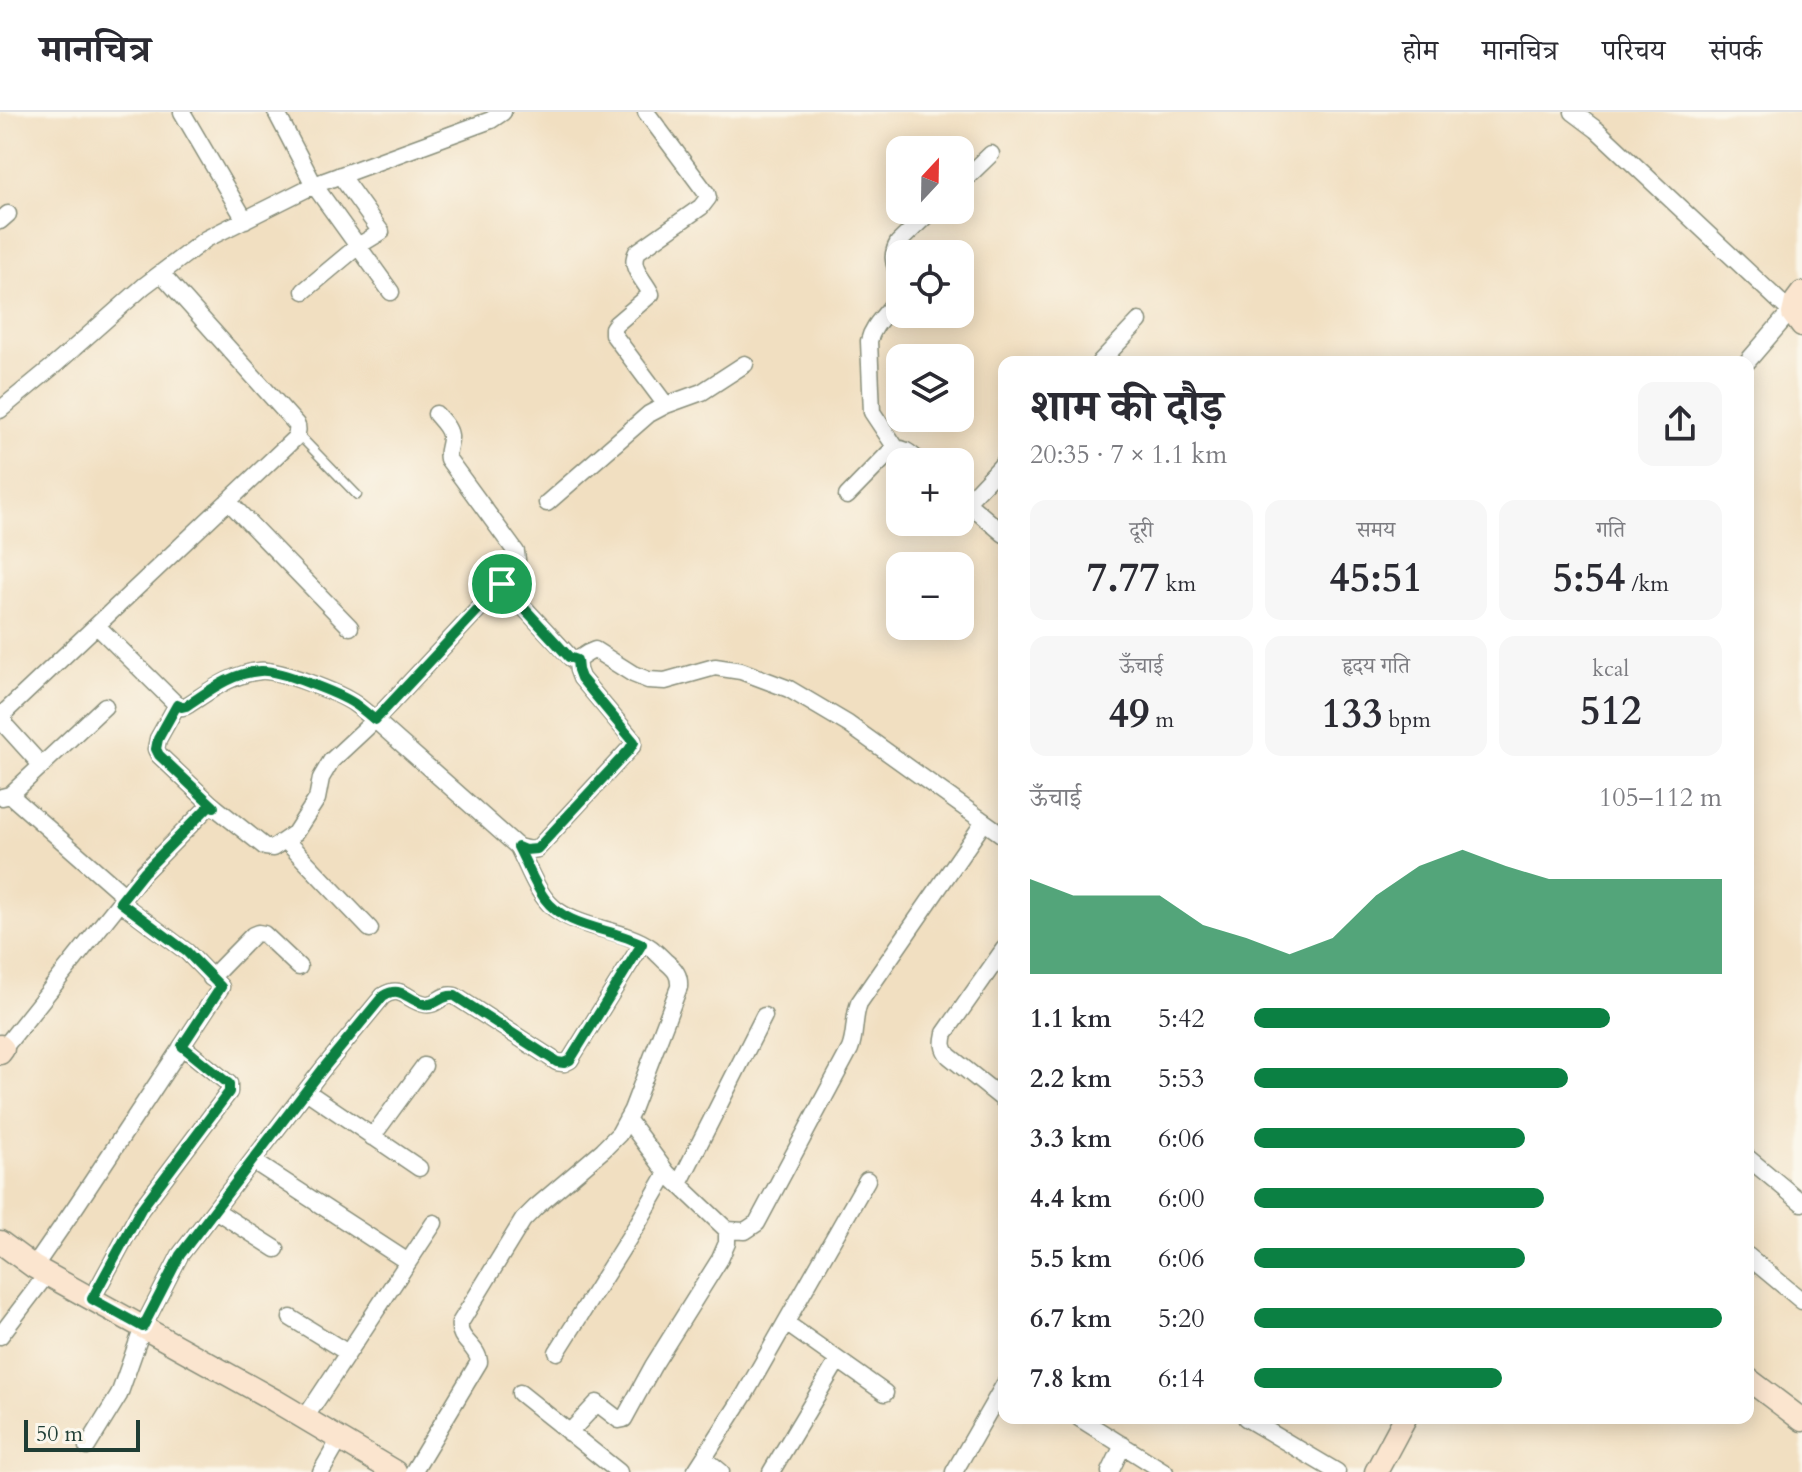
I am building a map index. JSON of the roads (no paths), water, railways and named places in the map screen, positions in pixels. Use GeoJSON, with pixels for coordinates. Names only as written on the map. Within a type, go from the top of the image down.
{"type":"FeatureCollection","features":[{"type":"Feature","properties":{"kind":"street"},"geometry":{"type":"LineString","coordinates":[[182,112],[245,220]]}},
{"type":"Feature","properties":{"kind":"street"},"geometry":{"type":"LineString","coordinates":[[276,112],[314,185],[391,292]]}},
{"type":"Feature","properties":{"kind":"street"},"geometry":{"type":"LineString","coordinates":[[0,410],[161,273],[206,239],[314,185],[491,120],[503,112]]}},
{"type":"Feature","properties":{"kind":"street"},"geometry":{"type":"LineString","coordinates":[[646,112],[708,198],[701,207],[637,252],[633,259],[635,268],[651,294],[613,328],[613,334],[666,405]]}},
{"type":"Feature","properties":{"kind":"street"},"geometry":{"type":"LineString","coordinates":[[1573,112],[1597,130],[1795,318]]}},
{"type":"Feature","properties":{"kind":"street"},"geometry":{"type":"LineString","coordinates":[[974,170],[991,154]]}},
{"type":"Feature","properties":{"kind":"street"},"geometry":{"type":"LineString","coordinates":[[304,291],[358,246],[380,234],[380,229],[340,175]]}},
{"type":"Feature","properties":{"kind":"street"},"geometry":{"type":"LineString","coordinates":[[896,448],[872,412],[869,341],[871,331],[900,290],[892,256],[894,249],[918,224]]}},
{"type":"Feature","properties":{"kind":"street"},"geometry":{"type":"LineString","coordinates":[[42,766],[4,724],[6,711],[297,433],[296,424],[161,273]]}},
{"type":"Feature","properties":{"kind":"street"},"geometry":{"type":"LineString","coordinates":[[1754,356],[1795,318],[1796,301],[1802,293]]}},
{"type":"Feature","properties":{"kind":"street"},"geometry":{"type":"LineString","coordinates":[[1106,356],[1139,321]]}},
{"type":"Feature","properties":{"kind":"street"},"geometry":{"type":"LineString","coordinates":[[547,503],[649,414],[702,392],[745,364]]}},
{"type":"Feature","properties":{"kind":"street"},"geometry":{"type":"LineString","coordinates":[[177,705],[158,739],[156,749],[159,755],[214,807],[265,847],[273,848],[295,833],[317,799],[321,778],[331,761],[375,720],[516,567],[516,552],[448,459],[450,432],[436,414]]}},
{"type":"Feature","properties":{"kind":"street"},"geometry":{"type":"LineString","coordinates":[[847,496],[886,456]]}},
{"type":"Feature","properties":{"kind":"street"},"geometry":{"type":"LineString","coordinates":[[974,491],[998,469]]}},
{"type":"Feature","properties":{"kind":"street"},"geometry":{"type":"LineString","coordinates":[[228,501],[350,627]]}},
{"type":"Feature","properties":{"kind":"street"},"geometry":{"type":"LineString","coordinates":[[974,508],[998,529]]}},
{"type":"Feature","properties":{"kind":"street"},"geometry":{"type":"LineString","coordinates":[[502,584],[569,657],[577,660]]}},
{"type":"Feature","properties":{"kind":"street"},"geometry":{"type":"LineString","coordinates":[[97,626],[182,707],[226,680],[260,671],[269,671],[355,703],[525,850],[537,849],[633,745],[633,740],[581,678],[577,660]]}},
{"type":"Feature","properties":{"kind":"street"},"geometry":{"type":"LineString","coordinates":[[577,660],[595,650],[633,674],[648,680],[665,681],[715,667],[727,668],[789,689],[848,724],[998,832]]}},
{"type":"Feature","properties":{"kind":"street"},"geometry":{"type":"LineString","coordinates":[[0,1336],[221,987],[187,952],[5,797],[105,706]]}},
{"type":"Feature","properties":{"kind":"street"},"geometry":{"type":"LineString","coordinates":[[1,1050],[144,872],[211,804],[214,807]]}},
{"type":"Feature","properties":{"kind":"street"},"geometry":{"type":"LineString","coordinates":[[627,1119],[673,1179],[727,1230],[745,1231],[757,1223],[850,1049],[859,1003],[984,822]]}},
{"type":"Feature","properties":{"kind":"street"},"geometry":{"type":"LineString","coordinates":[[285,840],[370,929]]}},
{"type":"Feature","properties":{"kind":"street"},"geometry":{"type":"LineString","coordinates":[[413,1472],[479,1362],[478,1353],[460,1334],[460,1323],[523,1220],[619,1134],[679,987],[680,978],[674,968],[650,947],[555,910],[544,898],[518,847]]}},
{"type":"Feature","properties":{"kind":"street"},"geometry":{"type":"LineString","coordinates":[[211,978],[258,933],[264,934],[299,967]]}},
{"type":"Feature","properties":{"kind":"street"},"geometry":{"type":"LineString","coordinates":[[87,1447],[119,1395],[143,1327],[180,1255],[383,996],[396,990],[429,1005],[443,996],[455,996],[557,1062],[564,1063],[570,1060],[642,944]]}},
{"type":"Feature","properties":{"kind":"street"},"geometry":{"type":"LineString","coordinates":[[998,958],[945,1033],[943,1042],[949,1056],[998,1095]]}},
{"type":"Feature","properties":{"kind":"street"},"geometry":{"type":"LineString","coordinates":[[557,1352],[637,1225],[673,1179],[764,1016]]}},
{"type":"Feature","properties":{"kind":"street"},"geometry":{"type":"LineString","coordinates":[[92,1299],[141,1209],[229,1092],[229,1084],[182,1046]]}},
{"type":"Feature","properties":{"kind":"street"},"geometry":{"type":"LineString","coordinates":[[372,1137],[424,1066]]}},
{"type":"Feature","properties":{"kind":"street"},"geometry":{"type":"LineString","coordinates":[[306,1091],[419,1168]]}},
{"type":"Feature","properties":{"kind":"street"},"geometry":{"type":"LineString","coordinates":[[253,1161],[408,1262]]}},
{"type":"Feature","properties":{"kind":"street"},"geometry":{"type":"LineString","coordinates":[[1754,1163],[1802,1203]]}},
{"type":"Feature","properties":{"kind":"street"},"geometry":{"type":"LineString","coordinates":[[721,1472],[699,1465],[745,1394],[867,1180]]}},
{"type":"Feature","properties":{"kind":"street"},"geometry":{"type":"LineString","coordinates":[[215,1210],[276,1249]]}},
{"type":"Feature","properties":{"kind":"street"},"geometry":{"type":"LineString","coordinates":[[305,1418],[434,1223]]}},
{"type":"Feature","properties":{"kind":"street"},"geometry":{"type":"LineString","coordinates":[[569,1433],[597,1403],[619,1420],[624,1419],[653,1366],[720,1259],[727,1243],[727,1230]]}},
{"type":"Feature","properties":{"kind":"street"},"geometry":{"type":"LineString","coordinates":[[0,1242],[40,1271],[305,1418],[395,1472]]}},
{"type":"Feature","properties":{"kind":"street"},"geometry":{"type":"LineString","coordinates":[[1754,1261],[1802,1301]]}},
{"type":"Feature","properties":{"kind":"street"},"geometry":{"type":"LineString","coordinates":[[291,1318],[348,1353]]}},
{"type":"Feature","properties":{"kind":"street"},"geometry":{"type":"LineString","coordinates":[[786,1323],[885,1393]]}},
{"type":"Feature","properties":{"kind":"street"},"geometry":{"type":"LineString","coordinates":[[771,1472],[838,1360]]}},
{"type":"Feature","properties":{"kind":"street"},"geometry":{"type":"LineString","coordinates":[[1754,1384],[1802,1420]]}},
{"type":"Feature","properties":{"kind":"street"},"geometry":{"type":"LineString","coordinates":[[520,1393],[619,1472]]}},
{"type":"Feature","properties":{"kind":"street"},"geometry":{"type":"LineString","coordinates":[[954,1472],[998,1395]]}},
{"type":"Feature","properties":{"kind":"street"},"geometry":{"type":"LineString","coordinates":[[1089,1424],[1165,1472]]}},
{"type":"Feature","properties":{"kind":"street"},"geometry":{"type":"LineString","coordinates":[[1256,1424],[1337,1472]]}},
{"type":"Feature","properties":{"kind":"street"},"geometry":{"type":"LineString","coordinates":[[1376,1472],[1402,1424]]}},
{"type":"Feature","properties":{"kind":"street"},"geometry":{"type":"LineString","coordinates":[[321,1472],[340,1439]]}},
{"type":"Feature","properties":{"kind":"street"},"geometry":{"type":"LineString","coordinates":[[1110,1472],[1123,1445]]}},
{"type":"Feature","properties":{"kind":"lane"},"geometry":{"type":"LineString","coordinates":[[297,433],[357,495]]}}]}
